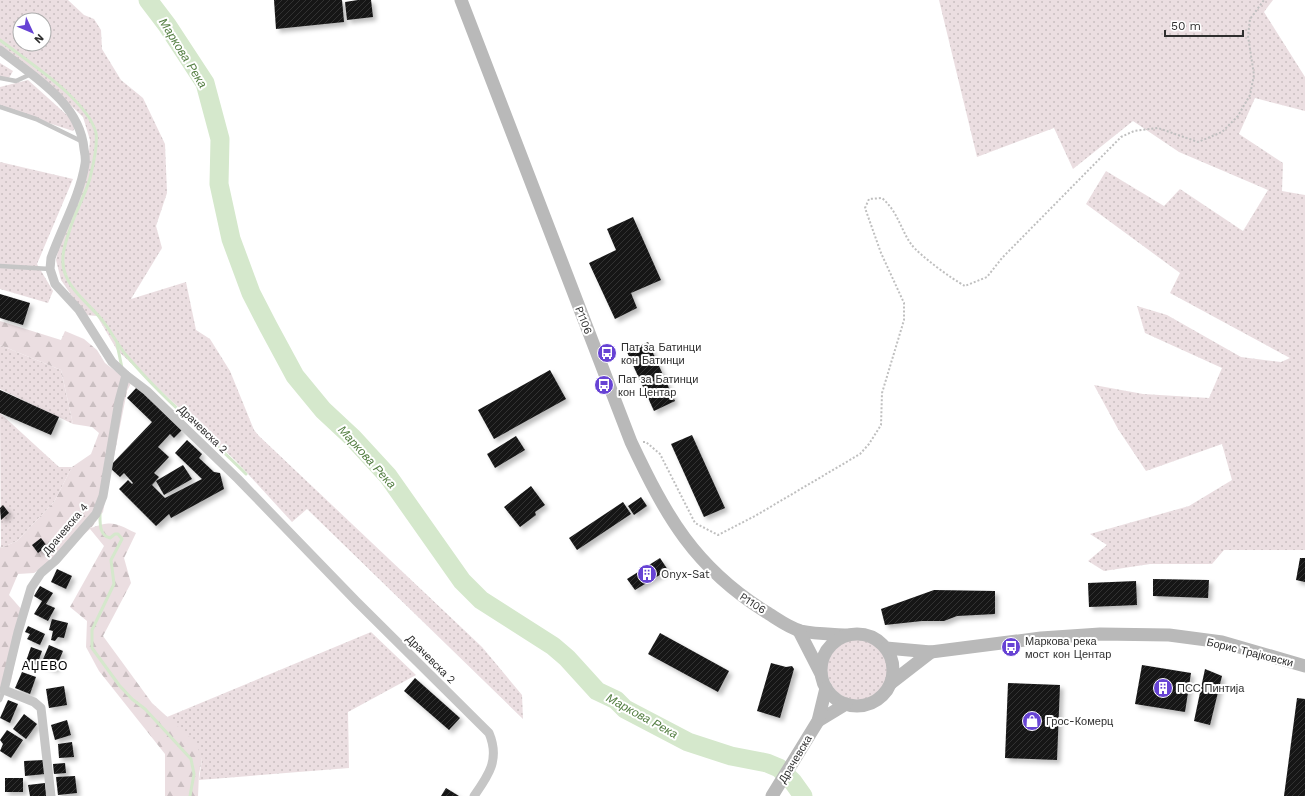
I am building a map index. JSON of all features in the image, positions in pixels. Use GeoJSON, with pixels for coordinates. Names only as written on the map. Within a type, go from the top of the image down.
{"type":"FeatureCollection","features":[{"type":"Feature","properties":{"kind":"main road","name":"P1106"},"geometry":{"type":"LineString","coordinates":[[461,0],[631,442],[653,488],[690,546],[705,564],[740,595],[799,630]]}},
{"type":"Feature","properties":{"kind":"main road"},"geometry":{"type":"LineString","coordinates":[[799,630],[846,635],[868,635],[881,642],[893,661],[894,669],[891,683],[887,691],[872,703],[855,706],[846,704],[834,698],[826,688],[821,674],[799,630]]}},
{"type":"Feature","properties":{"kind":"main road","name":"Борис Трајковски"},"geometry":{"type":"LineString","coordinates":[[886,648],[931,652],[1041,638],[1100,634],[1155,634],[1222,642],[1305,666]]}},
{"type":"Feature","properties":{"kind":"main road"},"geometry":{"type":"LineString","coordinates":[[821,674],[822,660],[829,647],[846,635]]}},
{"type":"Feature","properties":{"kind":"main road"},"geometry":{"type":"LineString","coordinates":[[891,683],[931,652]]}},
{"type":"Feature","properties":{"kind":"main road","name":"Драчевска"},"geometry":{"type":"LineString","coordinates":[[772,796],[818,721],[826,688]]}},
{"type":"Feature","properties":{"kind":"main road","name":"Драчевска"},"geometry":{"type":"LineString","coordinates":[[818,721],[846,704]]}},
{"type":"Feature","properties":{"kind":"street"},"geometry":{"type":"LineString","coordinates":[[0,50],[53,92],[73,116],[84,141],[86,163],[78,190],[50,258],[50,269]]}},
{"type":"Feature","properties":{"kind":"street","name":"Драчевска 2"},"geometry":{"type":"LineString","coordinates":[[50,269],[55,284],[79,310],[105,354],[126,375],[147,391],[238,478],[488,733],[494,751],[492,765],[474,796]]}},
{"type":"Feature","properties":{"kind":"street","name":"Драчевска 4"},"geometry":{"type":"LineString","coordinates":[[4,690],[18,632],[31,588],[42,573],[56,560],[96,514],[103,496],[119,401],[126,375]]}},
{"type":"Feature","properties":{"kind":"street"},"geometry":{"type":"LineString","coordinates":[[4,690],[34,702],[41,708],[51,796]]}},
{"type":"Feature","properties":{"kind":"lane"},"geometry":{"type":"LineString","coordinates":[[0,78],[16,80],[30,74]]}},
{"type":"Feature","properties":{"kind":"lane"},"geometry":{"type":"LineString","coordinates":[[0,107],[36,120],[66,135],[84,141]]}},
{"type":"Feature","properties":{"kind":"lane"},"geometry":{"type":"LineString","coordinates":[[0,266],[50,269]]}},
{"type":"Feature","properties":{"kind":"lane","name":"Драчевска 4"},"geometry":{"type":"LineString","coordinates":[[0,700],[4,690]]}},
{"type":"Feature","properties":{"kind":"path"},"geometry":{"type":"LineString","coordinates":[[631,442],[646,442],[660,454],[695,523],[718,535],[755,516],[860,454],[870,444],[881,425],[882,393],[904,320],[904,303],[881,253],[865,208],[869,199],[882,198],[892,207],[912,245],[951,279],[965,286],[987,277],[1002,258],[1121,137],[1134,131],[1158,128],[1198,142],[1222,132],[1238,116],[1250,95],[1254,75],[1248,36],[1250,19],[1264,0]]}},
{"type":"Feature","properties":{"kind":"green space"},"geometry":{"type":"Polygon","coordinates":[[[0,0],[68,0],[84,15],[94,19],[101,30],[102,49],[121,80],[143,98],[165,144],[167,193],[156,226],[162,248],[131,299],[186,282],[196,330],[210,339],[230,371],[254,430],[482,647],[522,695],[523,719],[307,509],[292,522],[236,461],[117,350],[97,316],[85,315],[61,280],[56,260],[62,233],[88,163],[90,140],[83,117],[59,94],[0,49],[0,0]]]}},
{"type":"Feature","properties":{"kind":"green space"},"geometry":{"type":"Polygon","coordinates":[[[939,0],[1273,0],[1264,12],[1305,77],[1305,111],[1255,98],[1239,134],[1283,163],[1282,191],[1305,195],[1305,550],[1224,550],[1212,564],[1150,564],[1104,571],[1088,561],[1107,545],[1090,534],[1189,506],[1232,480],[1222,444],[1146,471],[1118,429],[1094,385],[1143,394],[1209,398],[1222,368],[1145,333],[1137,306],[1167,315],[1241,357],[1281,362],[1290,358],[1170,293],[1180,273],[1086,204],[1106,171],[1164,206],[1180,189],[1243,231],[1268,190],[1179,152],[1133,121],[1073,169],[1054,128],[977,157],[939,0]]]}},
{"type":"Feature","properties":{"kind":"green space"},"geometry":{"type":"Polygon","coordinates":[[[0,63],[13,71],[9,78],[0,77],[0,63]]]}},
{"type":"Feature","properties":{"kind":"green space"},"geometry":{"type":"Polygon","coordinates":[[[28,80],[77,124],[73,131],[0,107],[0,87],[28,80]]]}},
{"type":"Feature","properties":{"kind":"green space"},"geometry":{"type":"Polygon","coordinates":[[[0,162],[73,179],[37,264],[53,291],[48,303],[0,289],[0,162]]]}},
{"type":"Feature","properties":{"kind":"green space"},"geometry":{"type":"Polygon","coordinates":[[[0,321],[61,340],[65,331],[84,339],[97,350],[105,363],[131,383],[127,391],[103,512],[91,528],[109,523],[118,525],[136,533],[124,558],[131,583],[103,636],[152,703],[196,743],[202,759],[199,774],[198,796],[165,796],[165,754],[99,671],[86,647],[87,621],[70,607],[104,546],[90,529],[54,560],[34,573],[18,574],[9,595],[22,610],[21,631],[11,681],[0,703],[0,546],[1,548],[17,541],[54,502],[72,467],[91,454],[99,433],[92,427],[73,424],[61,370],[0,345],[0,321]]]}},
{"type":"Feature","properties":{"kind":"green space"},"geometry":{"type":"Polygon","coordinates":[[[0,345],[61,370],[73,424],[0,389],[0,345]]]}},
{"type":"Feature","properties":{"kind":"green space"},"geometry":{"type":"Polygon","coordinates":[[[0,413],[59,467],[72,467],[54,502],[17,541],[1,548],[0,413]]]}},
{"type":"Feature","properties":{"kind":"green space"},"geometry":{"type":"Polygon","coordinates":[[[371,632],[416,675],[348,712],[349,768],[199,780],[202,759],[167,717],[371,632]]]}},
{"type":"Feature","properties":{"kind":"green space"},"geometry":{"type":"Polygon","coordinates":[[[858,638],[870,640],[880,647],[887,657],[889,669],[887,681],[880,691],[870,698],[858,700],[846,698],[836,691],[829,681],[827,669],[829,657],[836,647],[846,640],[858,638]]]}},
{"type":"Feature","properties":{"kind":"building"},"geometry":{"type":"Polygon","coordinates":[[[274,0],[342,0],[344,22],[276,29],[274,0]]]}},
{"type":"Feature","properties":{"kind":"building"},"geometry":{"type":"Polygon","coordinates":[[[371,0],[373,17],[347,20],[345,2],[371,0]]]}},
{"type":"Feature","properties":{"kind":"building"},"geometry":{"type":"Polygon","coordinates":[[[633,217],[661,280],[631,293],[637,308],[615,319],[589,263],[616,250],[607,229],[633,217]]]}},
{"type":"Feature","properties":{"kind":"building"},"geometry":{"type":"Polygon","coordinates":[[[0,294],[30,303],[23,325],[0,318],[0,294]]]}},
{"type":"Feature","properties":{"kind":"building"},"geometry":{"type":"Polygon","coordinates":[[[648,342],[675,401],[654,411],[627,352],[648,342]]]}},
{"type":"Feature","properties":{"kind":"building"},"geometry":{"type":"Polygon","coordinates":[[[550,370],[566,399],[494,439],[478,410],[550,370]]]}},
{"type":"Feature","properties":{"kind":"building"},"geometry":{"type":"Polygon","coordinates":[[[137,387],[182,430],[174,438],[170,434],[158,447],[169,457],[154,473],[159,477],[152,485],[165,498],[202,479],[175,453],[187,440],[202,454],[199,458],[214,472],[220,473],[224,489],[171,518],[169,514],[156,526],[119,489],[128,480],[132,484],[133,483],[124,473],[120,477],[109,467],[152,422],[127,398],[137,387]]]}},
{"type":"Feature","properties":{"kind":"building"},"geometry":{"type":"Polygon","coordinates":[[[0,390],[59,417],[51,435],[0,413],[0,390]]]}},
{"type":"Feature","properties":{"kind":"building"},"geometry":{"type":"Polygon","coordinates":[[[692,435],[725,508],[704,517],[671,444],[692,435]]]}},
{"type":"Feature","properties":{"kind":"building"},"geometry":{"type":"Polygon","coordinates":[[[516,436],[525,450],[495,468],[487,454],[516,436]]]}},
{"type":"Feature","properties":{"kind":"building"},"geometry":{"type":"Polygon","coordinates":[[[183,465],[192,479],[164,495],[156,481],[183,465]]]}},
{"type":"Feature","properties":{"kind":"building"},"geometry":{"type":"Polygon","coordinates":[[[531,486],[545,505],[535,512],[536,515],[520,527],[504,507],[531,486]]]}},
{"type":"Feature","properties":{"kind":"building"},"geometry":{"type":"Polygon","coordinates":[[[641,497],[647,506],[634,515],[628,506],[641,497]]]}},
{"type":"Feature","properties":{"kind":"building"},"geometry":{"type":"Polygon","coordinates":[[[623,502],[631,514],[577,550],[569,538],[623,502]]]}},
{"type":"Feature","properties":{"kind":"building"},"geometry":{"type":"Polygon","coordinates":[[[3,505],[9,513],[1,520],[0,508],[3,505]]]}},
{"type":"Feature","properties":{"kind":"building"},"geometry":{"type":"Polygon","coordinates":[[[41,538],[47,546],[38,553],[32,545],[41,538]]]}},
{"type":"Feature","properties":{"kind":"building","name":"Onyx-Sat"},"geometry":{"type":"Polygon","coordinates":[[[660,558],[668,570],[635,590],[627,579],[660,558]]]}},
{"type":"Feature","properties":{"kind":"building"},"geometry":{"type":"Polygon","coordinates":[[[1300,558],[1305,558],[1305,582],[1296,580],[1300,558]]]}},
{"type":"Feature","properties":{"kind":"building"},"geometry":{"type":"Polygon","coordinates":[[[57,569],[72,576],[66,589],[51,582],[57,569]]]}},
{"type":"Feature","properties":{"kind":"building"},"geometry":{"type":"Polygon","coordinates":[[[1153,579],[1209,580],[1208,598],[1153,596],[1153,579]]]}},
{"type":"Feature","properties":{"kind":"building"},"geometry":{"type":"Polygon","coordinates":[[[1136,581],[1137,605],[1089,607],[1088,583],[1136,581]]]}},
{"type":"Feature","properties":{"kind":"building"},"geometry":{"type":"Polygon","coordinates":[[[40,586],[53,593],[46,604],[55,608],[48,621],[34,614],[42,601],[34,596],[40,586]]]}},
{"type":"Feature","properties":{"kind":"building"},"geometry":{"type":"Polygon","coordinates":[[[934,590],[995,591],[995,614],[957,616],[944,621],[922,621],[885,625],[881,609],[934,590]]]}},
{"type":"Feature","properties":{"kind":"building"},"geometry":{"type":"Polygon","coordinates":[[[52,619],[68,623],[64,638],[58,637],[55,641],[51,640],[53,631],[49,630],[52,619]]]}},
{"type":"Feature","properties":{"kind":"building"},"geometry":{"type":"Polygon","coordinates":[[[28,626],[45,634],[40,645],[27,639],[30,634],[25,632],[28,626]]]}},
{"type":"Feature","properties":{"kind":"building"},"geometry":{"type":"Polygon","coordinates":[[[660,633],[729,671],[718,692],[648,654],[660,633]]]}},
{"type":"Feature","properties":{"kind":"building"},"geometry":{"type":"Polygon","coordinates":[[[49,645],[63,651],[55,670],[41,664],[49,645]]]}},
{"type":"Feature","properties":{"kind":"building"},"geometry":{"type":"Polygon","coordinates":[[[31,647],[42,651],[37,665],[26,661],[31,647]]]}},
{"type":"Feature","properties":{"kind":"building"},"geometry":{"type":"Polygon","coordinates":[[[771,663],[786,667],[792,666],[794,669],[780,718],[757,711],[771,663]]]}},
{"type":"Feature","properties":{"kind":"building","name":"ПСС Пинтија"},"geometry":{"type":"Polygon","coordinates":[[[1142,665],[1191,673],[1185,712],[1135,704],[1142,665]]]}},
{"type":"Feature","properties":{"kind":"building"},"geometry":{"type":"Polygon","coordinates":[[[1205,669],[1222,676],[1210,725],[1194,721],[1205,669]]]}},
{"type":"Feature","properties":{"kind":"building"},"geometry":{"type":"Polygon","coordinates":[[[22,672],[36,677],[30,694],[15,688],[22,672]]]}},
{"type":"Feature","properties":{"kind":"building"},"geometry":{"type":"Polygon","coordinates":[[[415,678],[460,718],[449,730],[404,691],[415,678]]]}},
{"type":"Feature","properties":{"kind":"building","name":"Грос-Комерц"},"geometry":{"type":"Polygon","coordinates":[[[1008,683],[1060,685],[1057,760],[1005,758],[1008,683]]]}},
{"type":"Feature","properties":{"kind":"building"},"geometry":{"type":"Polygon","coordinates":[[[64,686],[67,705],[49,708],[46,689],[64,686]]]}},
{"type":"Feature","properties":{"kind":"building"},"geometry":{"type":"Polygon","coordinates":[[[1297,698],[1305,699],[1305,796],[1284,796],[1297,698]]]}},
{"type":"Feature","properties":{"kind":"building"},"geometry":{"type":"Polygon","coordinates":[[[8,700],[18,704],[10,723],[0,718],[8,700]]]}},
{"type":"Feature","properties":{"kind":"building"},"geometry":{"type":"Polygon","coordinates":[[[24,714],[37,724],[26,739],[13,729],[24,714]]]}},
{"type":"Feature","properties":{"kind":"building"},"geometry":{"type":"Polygon","coordinates":[[[67,720],[71,735],[55,740],[51,725],[67,720]]]}},
{"type":"Feature","properties":{"kind":"building"},"geometry":{"type":"Polygon","coordinates":[[[7,730],[23,740],[11,758],[0,751],[3,744],[0,740],[7,730]]]}},
{"type":"Feature","properties":{"kind":"building"},"geometry":{"type":"Polygon","coordinates":[[[72,742],[74,757],[59,758],[58,744],[72,742]]]}},
{"type":"Feature","properties":{"kind":"building"},"geometry":{"type":"Polygon","coordinates":[[[44,760],[45,774],[25,776],[24,761],[44,760]]]}},
{"type":"Feature","properties":{"kind":"building"},"geometry":{"type":"Polygon","coordinates":[[[65,763],[66,773],[54,774],[53,764],[65,763]]]}},
{"type":"Feature","properties":{"kind":"building"},"geometry":{"type":"Polygon","coordinates":[[[75,776],[77,793],[58,795],[56,777],[75,776]]]}},
{"type":"Feature","properties":{"kind":"building"},"geometry":{"type":"Polygon","coordinates":[[[5,778],[23,778],[23,792],[5,792],[5,778]]]}},
{"type":"Feature","properties":{"kind":"building"},"geometry":{"type":"Polygon","coordinates":[[[45,783],[46,796],[30,796],[28,785],[45,783]]]}},
{"type":"Feature","properties":{"kind":"building"},"geometry":{"type":"Polygon","coordinates":[[[446,788],[459,796],[441,796],[446,788]]]}},
{"type":"Feature","properties":{"kind":"waterway","name":"Маркова Река"},"geometry":{"type":"LineString","coordinates":[[148,0],[167,25],[205,83],[220,139],[219,184],[231,239],[251,293],[295,376],[323,410],[353,438],[388,476],[462,581],[481,600],[553,646],[567,658],[597,691],[616,700],[625,709],[688,742],[731,756],[767,763],[779,768],[793,782],[803,796]]}},
{"type":"Feature","properties":{"kind":"waterway"},"geometry":{"type":"LineString","coordinates":[[0,40],[40,70],[69,95],[91,120],[96,133],[96,150],[90,178],[66,240],[63,264],[69,282],[102,320],[123,351],[140,371],[169,401],[246,474]]}},
{"type":"Feature","properties":{"kind":"waterway"},"geometry":{"type":"LineString","coordinates":[[117,344],[122,368]]}},
{"type":"Feature","properties":{"kind":"waterway"},"geometry":{"type":"LineString","coordinates":[[100,513],[101,528],[104,535],[110,538],[115,534],[118,534],[122,539],[111,560],[114,584],[92,630],[92,648],[119,685],[132,699],[145,709],[191,759],[194,774],[190,796]]}},
{"type":"Feature","properties":{"kind":"place","name":"Пат за Батинци кон Батинци"},"geometry":{"type":"Point","coordinates":[607,353]}},
{"type":"Feature","properties":{"kind":"place","name":"Пат за Батинци кон Центар"},"geometry":{"type":"Point","coordinates":[604,385]}},
{"type":"Feature","properties":{"kind":"place","name":"Onyx-Sat"},"geometry":{"type":"Point","coordinates":[647,574]}},
{"type":"Feature","properties":{"kind":"place","name":"Маркова река мост кон Центар"},"geometry":{"type":"Point","coordinates":[1011,647]}},
{"type":"Feature","properties":{"kind":"place","name":"ПСС Пинтија"},"geometry":{"type":"Point","coordinates":[1163,688]}},
{"type":"Feature","properties":{"kind":"place","name":"Грос-Комерц"},"geometry":{"type":"Point","coordinates":[1032,721]}},
{"type":"Feature","properties":{"kind":"district","name":"АЏЕВО"},"geometry":{"type":"Point","coordinates":[45,666]}}]}
